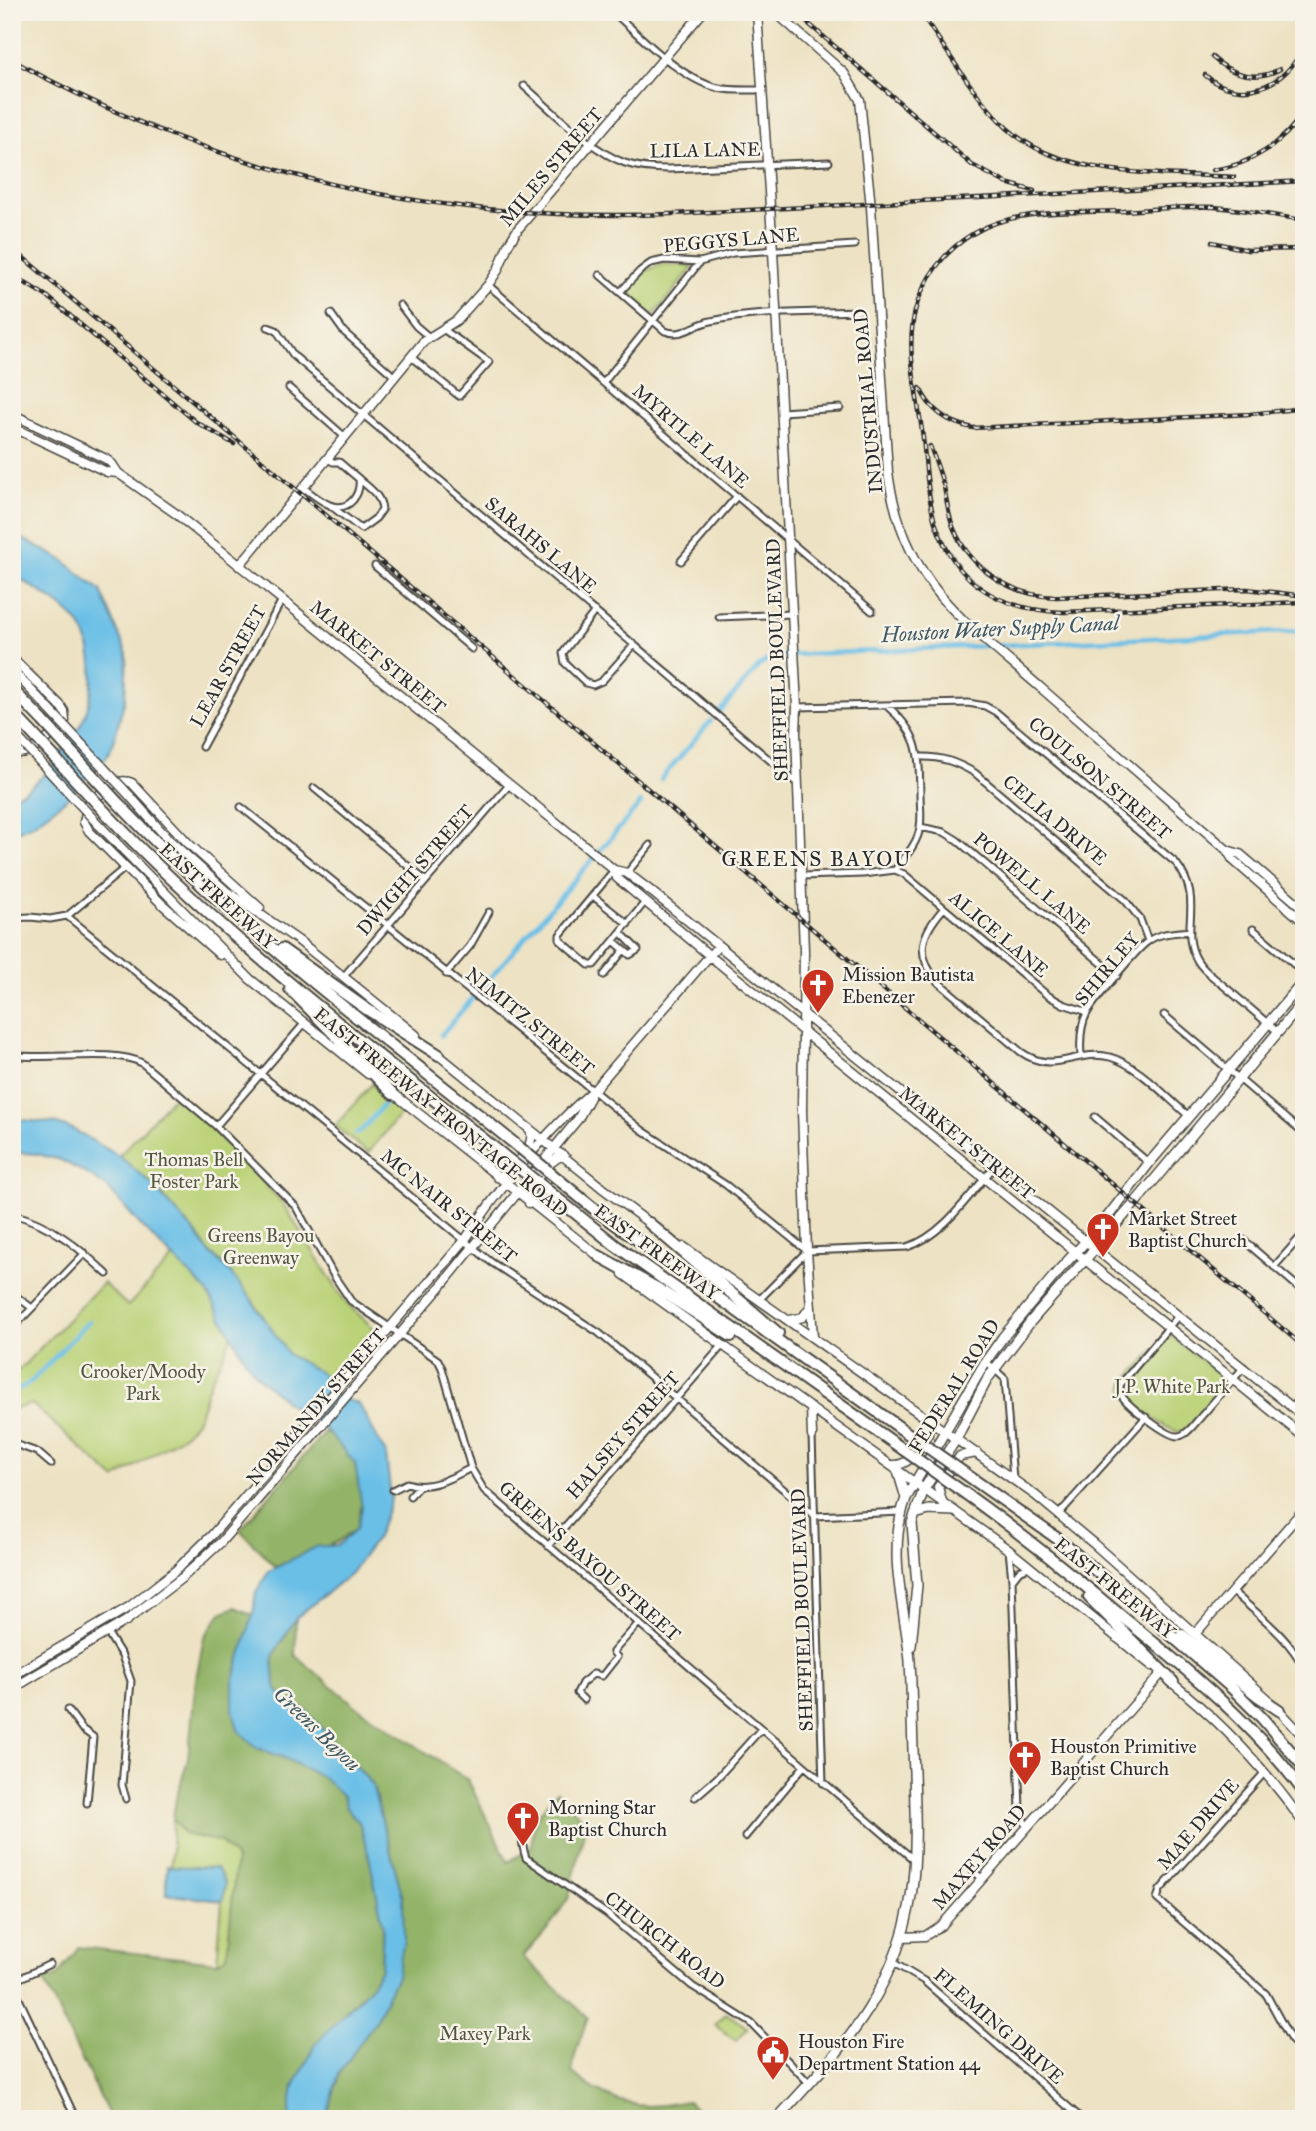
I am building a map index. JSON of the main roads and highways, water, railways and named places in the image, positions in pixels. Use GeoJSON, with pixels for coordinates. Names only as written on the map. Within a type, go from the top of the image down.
{"type":"FeatureCollection","features":[{"type":"Feature","properties":{"kind":"highway","name":"EAST FREEWAY"},"geometry":{"type":"LineString","coordinates":[[12,689],[180,867],[244,924],[593,1208],[1058,1539],[1233,1689],[1304,1767]]}},
{"type":"Feature","properties":{"kind":"highway","name":"EAST FREEWAY"},"geometry":{"type":"LineString","coordinates":[[12,712],[180,889],[261,959],[615,1245],[1018,1531],[1196,1677],[1248,1727],[1304,1792]]}},
{"type":"Feature","properties":{"kind":"highway"},"geometry":{"type":"LineString","coordinates":[[244,924],[295,956],[356,1003],[439,1055]]}},
{"type":"Feature","properties":{"kind":"highway"},"geometry":{"type":"LineString","coordinates":[[261,959],[393,1094]]}},
{"type":"Feature","properties":{"kind":"highway"},"geometry":{"type":"LineString","coordinates":[[649,1223],[827,1376]]}},
{"type":"Feature","properties":{"kind":"highway"},"geometry":{"type":"LineString","coordinates":[[599,1256],[654,1287],[840,1405]]}},
{"type":"Feature","properties":{"kind":"highway"},"geometry":{"type":"LineString","coordinates":[[1018,1531],[1092,1600],[1173,1682]]}},
{"type":"Feature","properties":{"kind":"highway"},"geometry":{"type":"LineString","coordinates":[[1120,1591],[1161,1619],[1279,1710]]}},
{"type":"Feature","properties":{"kind":"main road","name":"MILES STREET"},"geometry":{"type":"LineString","coordinates":[[239,566],[411,357],[429,337],[457,320],[488,285],[514,235],[703,12]]}},
{"type":"Feature","properties":{"kind":"main road","name":"SHEFFIELD BOULEVARD"},"geometry":{"type":"LineString","coordinates":[[757,12],[774,251],[775,315],[797,707],[797,784],[802,876],[802,1111],[813,1337]]}},
{"type":"Feature","properties":{"kind":"main road","name":"INDUSTRIAL ROAD"},"geometry":{"type":"LineString","coordinates":[[775,12],[844,73],[860,100],[871,207],[888,472],[892,501],[905,540],[939,593],[957,613],[1227,850],[1233,860],[1268,893],[1304,922]]}},
{"type":"Feature","properties":{"kind":"main road","name":"MARKET STREET"},"geometry":{"type":"LineString","coordinates":[[12,414],[106,459],[118,473],[158,499],[604,862],[614,870],[627,873],[1300,1414]]}},
{"type":"Feature","properties":{"kind":"main road","name":"MARKET STREET"},"geometry":{"type":"LineString","coordinates":[[12,427],[107,472],[118,473]]}},
{"type":"Feature","properties":{"kind":"main road"},"geometry":{"type":"LineString","coordinates":[[12,658],[60,705],[65,721],[28,752],[17,753],[12,748]]}},
{"type":"Feature","properties":{"kind":"main road"},"geometry":{"type":"LineString","coordinates":[[12,670],[168,839],[226,891],[299,941]]}},
{"type":"Feature","properties":{"kind":"main road","name":"EAST FREEWAY FRONTAGE ROAD"},"geometry":{"type":"LineString","coordinates":[[12,732],[250,979],[516,1193],[599,1256],[1009,1550],[1173,1682],[1265,1772],[1304,1824]]}},
{"type":"Feature","properties":{"kind":"main road"},"geometry":{"type":"LineString","coordinates":[[250,979],[198,938],[89,831],[84,822],[87,807],[117,781],[125,779],[137,786],[212,867],[299,941],[649,1223],[790,1320],[1059,1514],[1302,1732]]}},
{"type":"Feature","properties":{"kind":"main road","name":"INDUSTRIAL ROAD"},"geometry":{"type":"LineString","coordinates":[[1227,850],[1240,854],[1304,909]]}},
{"type":"Feature","properties":{"kind":"main road","name":"MARKET STREET"},"geometry":{"type":"LineString","coordinates":[[614,870],[617,878],[710,956],[1304,1437]]}},
{"type":"Feature","properties":{"kind":"main road"},"geometry":{"type":"LineString","coordinates":[[1268,893],[1276,885]]}},
{"type":"Feature","properties":{"kind":"main road","name":"NORMANDY STREET"},"geometry":{"type":"LineString","coordinates":[[12,1676],[129,1607],[174,1571],[212,1535],[465,1240],[480,1216],[544,1140],[593,1091],[718,946]]}},
{"type":"Feature","properties":{"kind":"main road","name":"FEDERAL ROAD"},"geometry":{"type":"LineString","coordinates":[[902,1937],[916,1863],[909,1658],[897,1562],[899,1524],[906,1498],[986,1361],[1020,1315],[1086,1242],[1149,1162],[1304,981]]}},
{"type":"Feature","properties":{"kind":"main road","name":"FEDERAL ROAD"},"geometry":{"type":"LineString","coordinates":[[909,1658],[917,1585],[914,1519],[924,1489],[956,1439],[995,1367],[1018,1336],[1304,1001]]}},
{"type":"Feature","properties":{"kind":"main road","name":"NORMANDY STREET"},"geometry":{"type":"LineString","coordinates":[[12,1689],[150,1603],[205,1557],[304,1447],[474,1246],[578,1119],[593,1091]]}},
{"type":"Feature","properties":{"kind":"main road"},"geometry":{"type":"LineString","coordinates":[[1189,1116],[1200,1125]]}},
{"type":"Feature","properties":{"kind":"main road"},"geometry":{"type":"LineString","coordinates":[[497,1177],[510,1170],[530,1145],[533,1135],[530,1128]]}},
{"type":"Feature","properties":{"kind":"main road"},"geometry":{"type":"LineString","coordinates":[[529,1203],[531,1188],[552,1162],[563,1155]]}},
{"type":"Feature","properties":{"kind":"main road"},"geometry":{"type":"LineString","coordinates":[[1149,1162],[1161,1171]]}},
{"type":"Feature","properties":{"kind":"main road"},"geometry":{"type":"LineString","coordinates":[[790,1320],[803,1317],[810,1307]]}},
{"type":"Feature","properties":{"kind":"main road","name":"SHEFFIELD BOULEVARD"},"geometry":{"type":"LineString","coordinates":[[811,1408],[812,1436],[832,1423]]}},
{"type":"Feature","properties":{"kind":"main road"},"geometry":{"type":"LineString","coordinates":[[1287,1423],[1300,1414]]}},
{"type":"Feature","properties":{"kind":"main road"},"geometry":{"type":"LineString","coordinates":[[906,1498],[894,1468],[909,1461],[928,1434],[927,1418]]}},
{"type":"Feature","properties":{"kind":"main road"},"geometry":{"type":"LineString","coordinates":[[944,1504],[938,1493],[939,1485],[960,1456],[976,1453]]}},
{"type":"Feature","properties":{"kind":"main road"},"geometry":{"type":"LineString","coordinates":[[1195,1634],[1304,1509]]}},
{"type":"Feature","properties":{"kind":"main road"},"geometry":{"type":"LineString","coordinates":[[901,1512],[914,1519],[929,1510],[954,1511]]}},
{"type":"Feature","properties":{"kind":"main road"},"geometry":{"type":"LineString","coordinates":[[897,1562],[915,1562]]}},
{"type":"Feature","properties":{"kind":"main road"},"geometry":{"type":"LineString","coordinates":[[902,1613],[914,1613]]}},
{"type":"Feature","properties":{"kind":"main road"},"geometry":{"type":"LineString","coordinates":[[37,1662],[42,1671]]}},
{"type":"Feature","properties":{"kind":"main road","name":"MAXEY ROAD"},"geometry":{"type":"LineString","coordinates":[[902,1937],[925,1936],[938,1930],[1161,1674]]}},
{"type":"Feature","properties":{"kind":"main road"},"geometry":{"type":"LineString","coordinates":[[778,2119],[856,2027],[871,2005],[902,1937]]}},
{"type":"Feature","properties":{"kind":"water"},"geometry":{"type":"Polygon","coordinates":[[[12,533],[63,560],[101,591],[127,654],[125,699],[113,744],[106,758],[65,800],[33,824],[12,833],[12,797],[41,778],[77,731],[86,714],[92,665],[88,641],[78,622],[51,599],[12,574],[12,533]]]}},
{"type":"Feature","properties":{"kind":"water","name":"Greens Bayou"},"geometry":{"type":"Polygon","coordinates":[[[12,1119],[54,1123],[72,1129],[119,1156],[152,1184],[250,1297],[289,1355],[321,1373],[335,1385],[336,1396],[359,1404],[386,1454],[391,1499],[377,1537],[351,1573],[296,1618],[273,1655],[275,1685],[285,1702],[305,1710],[372,1784],[403,1898],[404,1941],[397,1976],[375,2021],[339,2074],[326,2119],[289,2119],[294,2086],[317,2042],[369,1988],[381,1969],[383,1925],[369,1856],[359,1822],[346,1808],[343,1796],[324,1778],[257,1748],[238,1730],[233,1710],[233,1682],[253,1615],[256,1592],[269,1571],[318,1546],[337,1546],[357,1528],[362,1508],[355,1463],[327,1431],[298,1412],[257,1376],[206,1290],[143,1228],[108,1188],[61,1160],[12,1152],[12,1119]]]}},
{"type":"Feature","properties":{"kind":"water"},"geometry":{"type":"Polygon","coordinates":[[[167,1866],[217,1868],[225,1883],[223,1901],[166,1894],[167,1866]]]}},
{"type":"Feature","properties":{"kind":"waterway","name":"Houston Water Supply Canal"},"geometry":{"type":"LineString","coordinates":[[720,711],[759,666],[770,658],[788,655],[1304,631]]}},
{"type":"Feature","properties":{"kind":"waterway","name":"Houston Water Supply Canal"},"geometry":{"type":"LineString","coordinates":[[661,779],[711,721]]}},
{"type":"Feature","properties":{"kind":"waterway","name":"Houston Water Supply Canal"},"geometry":{"type":"LineString","coordinates":[[441,1035],[641,803]]}},
{"type":"Feature","properties":{"kind":"waterway","name":"Houston Water Supply Canal"},"geometry":{"type":"LineString","coordinates":[[356,1134],[390,1097]]}},
{"type":"Feature","properties":{"kind":"waterway","name":"Houston Water Supply Canal"},"geometry":{"type":"LineString","coordinates":[[12,1391],[33,1380],[89,1321]]}},
{"type":"Feature","properties":{"kind":"railway"},"geometry":{"type":"LineString","coordinates":[[795,12],[972,165],[1006,183],[1034,191]]}},
{"type":"Feature","properties":{"kind":"railway"},"geometry":{"type":"LineString","coordinates":[[920,12],[961,73],[995,116],[1030,145],[1056,157],[1114,170],[1234,177]]}},
{"type":"Feature","properties":{"kind":"railway"},"geometry":{"type":"LineString","coordinates":[[1205,75],[1233,89],[1262,87],[1287,71],[1304,45]]}},
{"type":"Feature","properties":{"kind":"railway"},"geometry":{"type":"LineString","coordinates":[[1212,57],[1227,68],[1245,75],[1262,75],[1280,69]]}},
{"type":"Feature","properties":{"kind":"railway"},"geometry":{"type":"LineString","coordinates":[[12,60],[91,100],[170,134],[250,162],[331,184],[414,200],[498,210],[584,215],[672,214],[1304,181]]}},
{"type":"Feature","properties":{"kind":"railway"},"geometry":{"type":"LineString","coordinates":[[1213,170],[1240,163],[1265,151],[1287,133],[1304,111]]}},
{"type":"Feature","properties":{"kind":"railway"},"geometry":{"type":"LineString","coordinates":[[1304,220],[1214,207],[1047,213],[1008,219],[990,225],[963,240],[937,266],[919,299],[911,342],[932,512],[944,544],[956,564],[978,586],[1018,606],[1064,612],[1304,602]]}},
{"type":"Feature","properties":{"kind":"railway"},"geometry":{"type":"LineString","coordinates":[[1212,242],[1248,250],[1304,249]]}},
{"type":"Feature","properties":{"kind":"railway"},"geometry":{"type":"LineString","coordinates":[[12,248],[1304,1347]]}},
{"type":"Feature","properties":{"kind":"railway"},"geometry":{"type":"LineString","coordinates":[[12,275],[48,297],[196,422],[234,444]]}},
{"type":"Feature","properties":{"kind":"railway"},"geometry":{"type":"LineString","coordinates":[[920,388],[929,403],[941,415],[973,428],[1250,414],[1304,408]]}},
{"type":"Feature","properties":{"kind":"railway"},"geometry":{"type":"LineString","coordinates":[[930,446],[944,487],[952,524],[961,544],[982,568],[1009,586],[1024,592],[1056,597],[1247,589],[1297,595]]}},
{"type":"Feature","properties":{"kind":"place","name":"Mission Bautista Ebenezer"},"geometry":{"type":"Point","coordinates":[818,1015]}},
{"type":"Feature","properties":{"kind":"place","name":"Market Street Baptist Church"},"geometry":{"type":"Point","coordinates":[1103,1259]}},
{"type":"Feature","properties":{"kind":"place","name":"Houston Primitive Baptist Church"},"geometry":{"type":"Point","coordinates":[1025,1787]}},
{"type":"Feature","properties":{"kind":"place","name":"Morning Star Baptist Church"},"geometry":{"type":"Point","coordinates":[523,1848]}},
{"type":"Feature","properties":{"kind":"place","name":"Houston Fire Department Station 44"},"geometry":{"type":"Point","coordinates":[773,2082]}},
{"type":"Feature","properties":{"kind":"district","name":"GREENS BAYOU"},"geometry":{"type":"Point","coordinates":[817,859]}},
{"type":"Feature","properties":{"kind":"park label","name":"Thomas Bell Foster Park"},"geometry":{"type":"Point","coordinates":[194,1170]}},
{"type":"Feature","properties":{"kind":"park label","name":"Greens Bayou Greenway"},"geometry":{"type":"Point","coordinates":[261,1246]}},
{"type":"Feature","properties":{"kind":"park label","name":"Crooker/Moody Park"},"geometry":{"type":"Point","coordinates":[143,1382]}},
{"type":"Feature","properties":{"kind":"park label","name":"J.P. White Park"},"geometry":{"type":"Point","coordinates":[1172,1386]}},
{"type":"Feature","properties":{"kind":"park label","name":"Maxey Park"},"geometry":{"type":"Point","coordinates":[485,2033]}}]}
